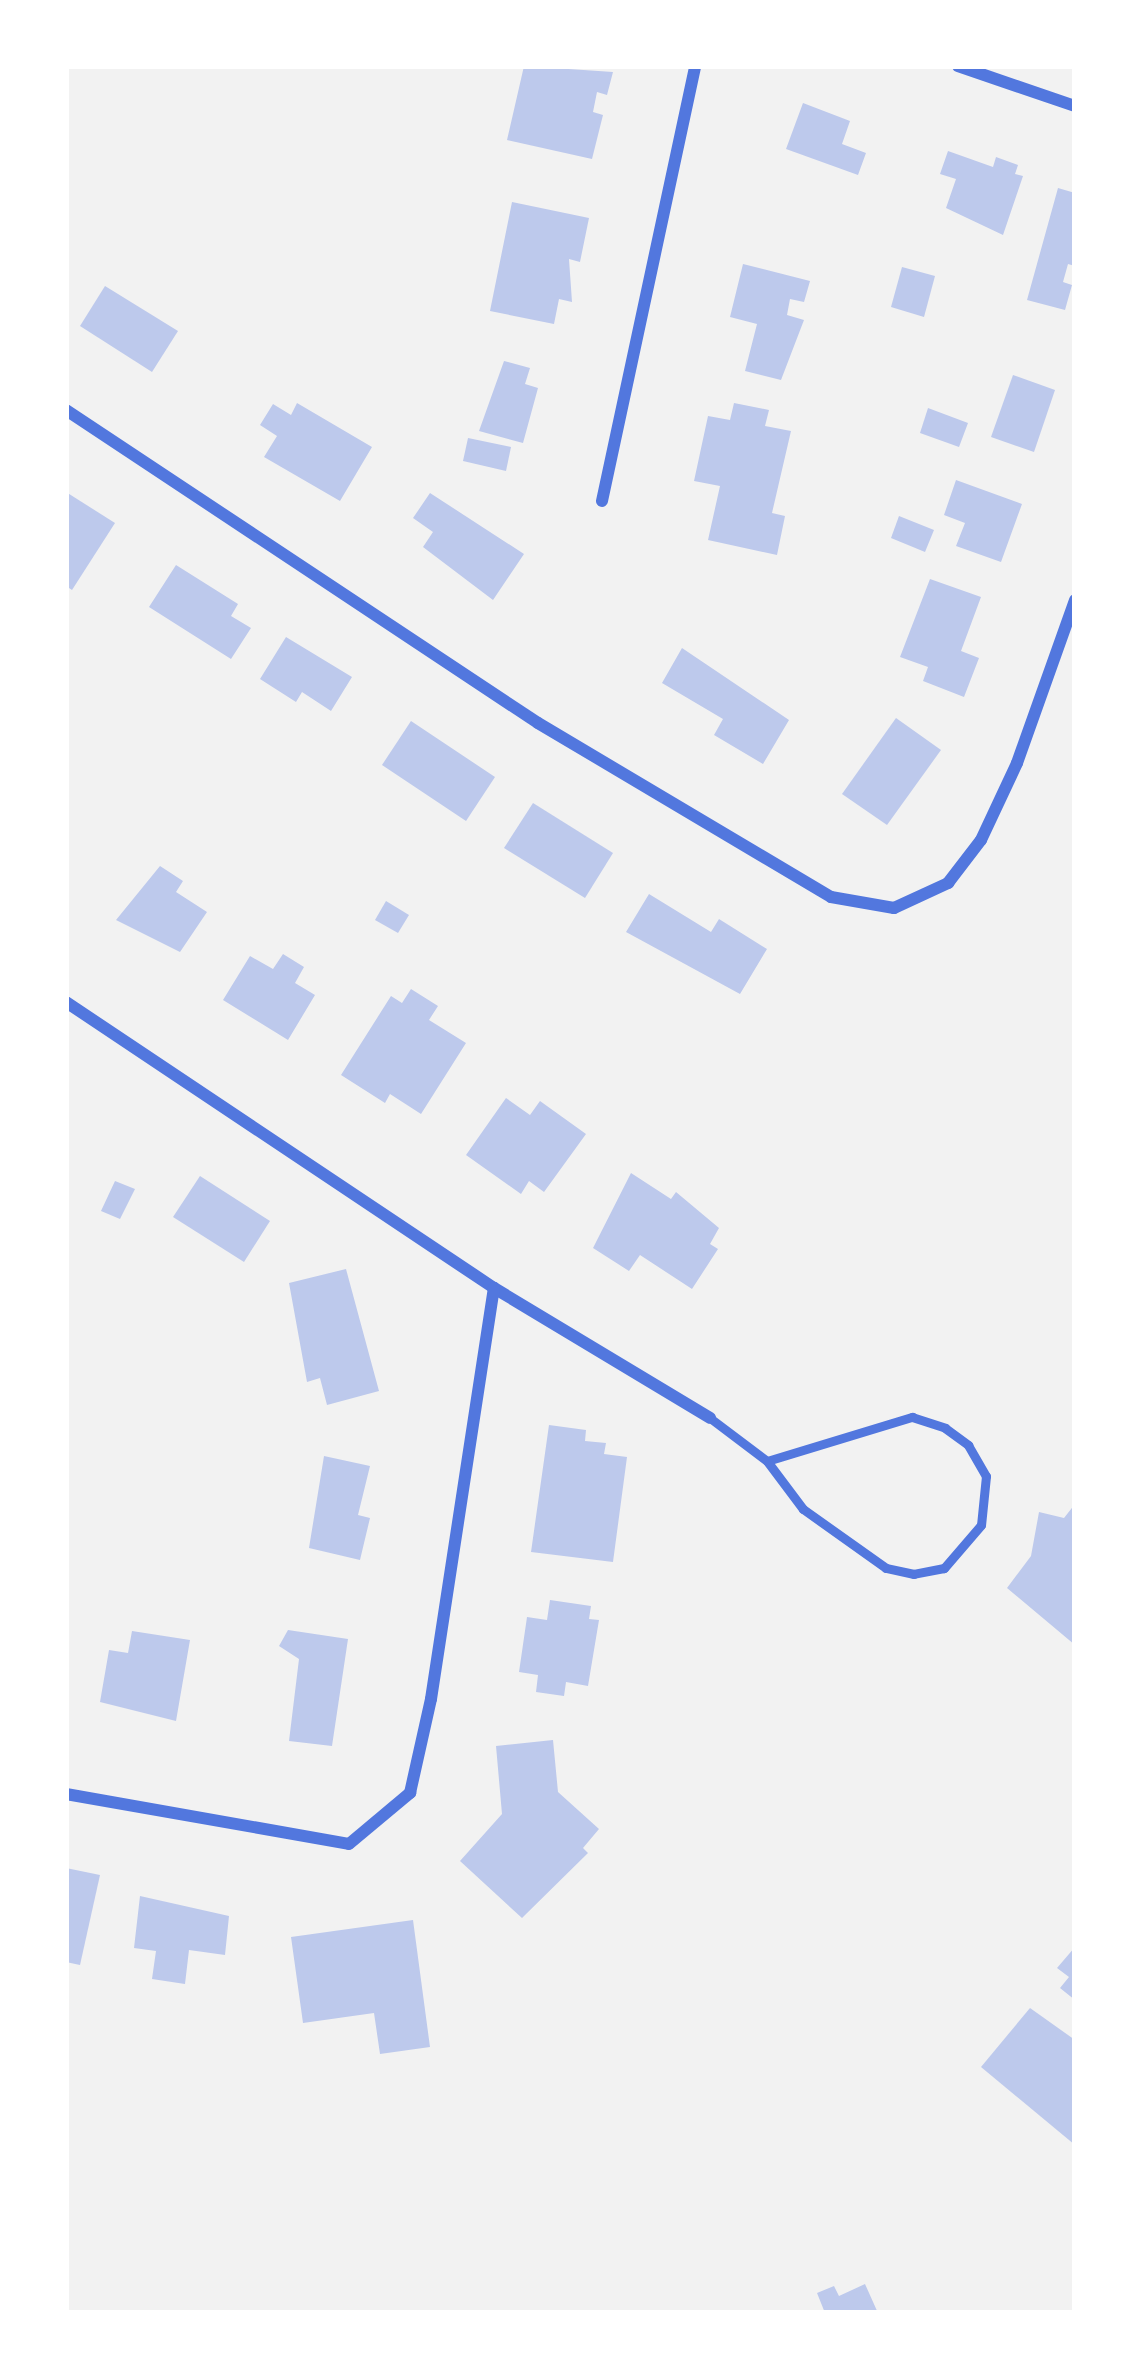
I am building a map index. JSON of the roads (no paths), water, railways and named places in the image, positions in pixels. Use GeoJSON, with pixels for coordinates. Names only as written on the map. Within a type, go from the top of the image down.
{"type":"FeatureCollection","features":[{"type":"Feature","properties":{"kind":"street"},"geometry":{"type":"LineString","coordinates":[[602,502],[695,66]]}},
{"type":"Feature","properties":{"kind":"street"},"geometry":{"type":"LineString","coordinates":[[958,66],[1075,106]]}},
{"type":"Feature","properties":{"kind":"street"},"geometry":{"type":"LineString","coordinates":[[66,410],[729,842],[832,897],[894,908],[948,883],[981,840],[1075,600]]}},
{"type":"Feature","properties":{"kind":"street"},"geometry":{"type":"LineString","coordinates":[[66,1002],[494,1288],[710,1418]]}},
{"type":"Feature","properties":{"kind":"street"},"geometry":{"type":"LineString","coordinates":[[66,1794],[349,1844],[410,1793],[431,1700],[494,1288]]}},
{"type":"Feature","properties":{"kind":"lane"},"geometry":{"type":"LineString","coordinates":[[710,1418],[767,1461],[802,1509],[886,1568],[914,1574],[944,1568],[980,1525],[986,1476],[968,1445],[912,1417],[767,1461]]}}]}
